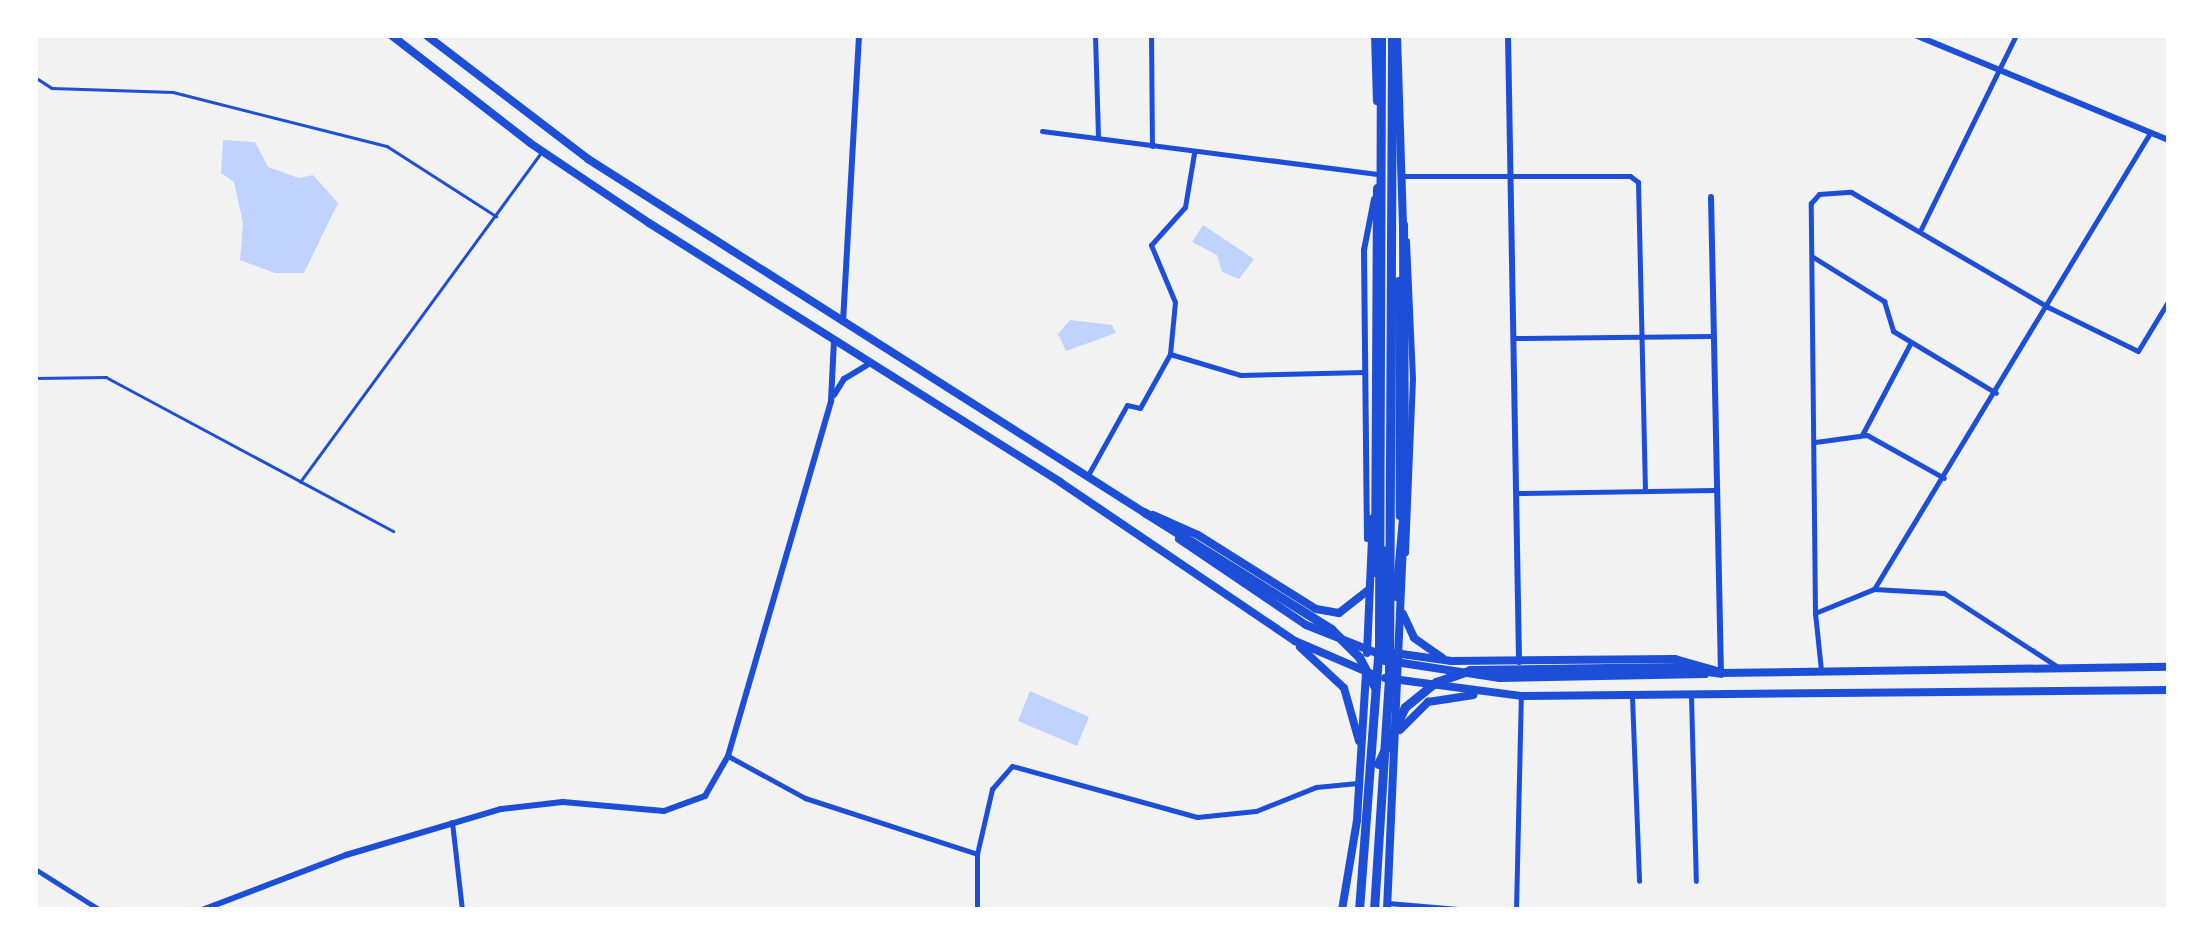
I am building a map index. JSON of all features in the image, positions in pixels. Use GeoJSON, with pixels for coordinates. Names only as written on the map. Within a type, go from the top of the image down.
{"type":"FeatureCollection","features":[{"type":"Feature","properties":{"kind":"highway"},"geometry":{"type":"LineString","coordinates":[[1374,910],[1387,748],[1378,35]]}},
{"type":"Feature","properties":{"kind":"highway"},"geometry":{"type":"LineString","coordinates":[[1385,650],[1394,35]]}},
{"type":"Feature","properties":{"kind":"highway"},"geometry":{"type":"LineString","coordinates":[[1376,188],[1370,499],[1385,650]]}},
{"type":"Feature","properties":{"kind":"highway"},"geometry":{"type":"LineString","coordinates":[[1358,910],[1404,506],[1403,224]]}},
{"type":"Feature","properties":{"kind":"highway"},"geometry":{"type":"LineString","coordinates":[[1144,512],[1236,566],[1350,646],[1379,696],[1387,748]]}},
{"type":"Feature","properties":{"kind":"highway"},"geometry":{"type":"LineString","coordinates":[[1368,836],[1383,745],[1398,715],[1424,690],[1481,667],[1588,666],[1721,673]]}},
{"type":"Feature","properties":{"kind":"main road"},"geometry":{"type":"LineString","coordinates":[[391,35],[542,152],[1289,637],[1330,658],[1404,682],[1521,696],[2169,690]]}},
{"type":"Feature","properties":{"kind":"main road"},"geometry":{"type":"LineString","coordinates":[[426,35],[560,140],[1088,475],[1254,593],[1336,641],[1367,651],[1385,650],[1402,659],[1520,678],[2169,667]]}},
{"type":"Feature","properties":{"kind":"main road"},"geometry":{"type":"LineString","coordinates":[[1378,35],[1378,494],[1385,650],[1388,668],[1404,682]]}},
{"type":"Feature","properties":{"kind":"main road"},"geometry":{"type":"LineString","coordinates":[[1388,906],[1397,734],[1404,682],[1400,511],[1403,224],[1394,35]]}},
{"type":"Feature","properties":{"kind":"main road"},"geometry":{"type":"LineString","coordinates":[[1342,910],[1362,760],[1368,539],[1378,494]]}},
{"type":"Feature","properties":{"kind":"main road"},"geometry":{"type":"LineString","coordinates":[[1144,512],[1198,534],[1316,608],[1339,613],[1368,590]]}},
{"type":"Feature","properties":{"kind":"main road"},"geometry":{"type":"LineString","coordinates":[[1403,614],[1424,647],[1451,661],[1520,678]]}},
{"type":"Feature","properties":{"kind":"main road"},"geometry":{"type":"LineString","coordinates":[[1289,637],[1344,688],[1362,760]]}},
{"type":"Feature","properties":{"kind":"main road"},"geometry":{"type":"LineString","coordinates":[[1330,658],[1336,641]]}},
{"type":"Feature","properties":{"kind":"main road"},"geometry":{"type":"LineString","coordinates":[[1366,670],[1388,668],[1402,659],[1451,661],[1519,656],[1690,660],[1721,673]]}},
{"type":"Feature","properties":{"kind":"main road"},"geometry":{"type":"LineString","coordinates":[[1397,734],[1417,709],[1438,698],[1488,694]]}},
{"type":"Feature","properties":{"kind":"street"},"geometry":{"type":"LineString","coordinates":[[843,322],[860,35]]}},
{"type":"Feature","properties":{"kind":"street"},"geometry":{"type":"LineString","coordinates":[[1096,35],[1098,137]]}},
{"type":"Feature","properties":{"kind":"street"},"geometry":{"type":"LineString","coordinates":[[1150,35],[1152,146]]}},
{"type":"Feature","properties":{"kind":"street"},"geometry":{"type":"LineString","coordinates":[[1508,35],[1520,678]]}},
{"type":"Feature","properties":{"kind":"street"},"geometry":{"type":"LineString","coordinates":[[1915,35],[2169,140]]}},
{"type":"Feature","properties":{"kind":"street"},"geometry":{"type":"LineString","coordinates":[[1920,231],[2003,73],[2016,35]]}},
{"type":"Feature","properties":{"kind":"street"},"geometry":{"type":"LineString","coordinates":[[1042,131],[1377,174]]}},
{"type":"Feature","properties":{"kind":"street"},"geometry":{"type":"LineString","coordinates":[[1874,589],[2048,307],[2150,132]]}},
{"type":"Feature","properties":{"kind":"street"},"geometry":{"type":"LineString","coordinates":[[1088,475],[1127,405],[1140,408],[1170,354],[1176,302],[1151,245],[1185,207],[1194,153]]}},
{"type":"Feature","properties":{"kind":"street"},"geometry":{"type":"LineString","coordinates":[[1402,176],[1630,176],[1638,182],[1645,491]]}},
{"type":"Feature","properties":{"kind":"street"},"geometry":{"type":"LineString","coordinates":[[1368,539],[1365,238],[1376,188]]}},
{"type":"Feature","properties":{"kind":"street"},"geometry":{"type":"LineString","coordinates":[[1822,670],[1815,613],[1811,203],[1834,189],[1920,231],[2048,307],[2138,350],[2169,300]]}},
{"type":"Feature","properties":{"kind":"street"},"geometry":{"type":"LineString","coordinates":[[1711,197],[1714,490],[1721,673]]}},
{"type":"Feature","properties":{"kind":"street"},"geometry":{"type":"LineString","coordinates":[[1403,224],[1413,294],[1411,506],[1404,564]]}},
{"type":"Feature","properties":{"kind":"street"},"geometry":{"type":"LineString","coordinates":[[1813,257],[1884,301],[1893,331],[1996,393]]}},
{"type":"Feature","properties":{"kind":"street"},"geometry":{"type":"LineString","coordinates":[[1515,338],[1711,336]]}},
{"type":"Feature","properties":{"kind":"street"},"geometry":{"type":"LineString","coordinates":[[202,910],[452,822],[531,804],[687,807],[714,785],[728,756],[831,401],[834,340]]}},
{"type":"Feature","properties":{"kind":"street"},"geometry":{"type":"LineString","coordinates":[[1862,435],[1911,342]]}},
{"type":"Feature","properties":{"kind":"street"},"geometry":{"type":"LineString","coordinates":[[1170,354],[1240,374],[1364,372]]}},
{"type":"Feature","properties":{"kind":"street"},"geometry":{"type":"LineString","coordinates":[[831,401],[844,379],[870,363]]}},
{"type":"Feature","properties":{"kind":"street"},"geometry":{"type":"LineString","coordinates":[[1815,442],[1862,435],[1944,478]]}},
{"type":"Feature","properties":{"kind":"street"},"geometry":{"type":"LineString","coordinates":[[1518,492],[1714,490]]}},
{"type":"Feature","properties":{"kind":"street"},"geometry":{"type":"LineString","coordinates":[[1380,512],[1400,511]]}},
{"type":"Feature","properties":{"kind":"street"},"geometry":{"type":"LineString","coordinates":[[1815,613],[1874,589],[1944,593],[2056,660],[2058,669]]}},
{"type":"Feature","properties":{"kind":"street"},"geometry":{"type":"LineString","coordinates":[[1516,910],[1521,696]]}},
{"type":"Feature","properties":{"kind":"street"},"geometry":{"type":"LineString","coordinates":[[1632,696],[1639,880]]}},
{"type":"Feature","properties":{"kind":"street"},"geometry":{"type":"LineString","coordinates":[[1691,696],[1696,881]]}},
{"type":"Feature","properties":{"kind":"street"},"geometry":{"type":"LineString","coordinates":[[728,756],[805,798],[977,854]]}},
{"type":"Feature","properties":{"kind":"street"},"geometry":{"type":"LineString","coordinates":[[1362,760],[1397,762]]}},
{"type":"Feature","properties":{"kind":"street"},"geometry":{"type":"LineString","coordinates":[[978,910],[977,854],[992,789],[1012,766],[1197,817],[1256,811],[1316,787],[1360,783]]}},
{"type":"Feature","properties":{"kind":"street"},"geometry":{"type":"LineString","coordinates":[[452,822],[462,910]]}},
{"type":"Feature","properties":{"kind":"street"},"geometry":{"type":"LineString","coordinates":[[35,868],[100,910]]}},
{"type":"Feature","properties":{"kind":"street"},"geometry":{"type":"LineString","coordinates":[[1388,906],[1470,910]]}},
{"type":"Feature","properties":{"kind":"lane"},"geometry":{"type":"LineString","coordinates":[[35,77],[52,88],[172,92],[386,146],[496,216]]}},
{"type":"Feature","properties":{"kind":"lane"},"geometry":{"type":"LineString","coordinates":[[300,482],[542,152]]}},
{"type":"Feature","properties":{"kind":"lane"},"geometry":{"type":"LineString","coordinates":[[35,378],[106,377],[393,531]]}},
{"type":"Feature","properties":{"kind":"water"},"geometry":{"type":"Polygon","coordinates":[[[223,140],[255,142],[268,167],[299,178],[313,175],[338,203],[304,273],[275,273],[240,260],[243,223],[234,182],[221,173],[223,140]]]}},
{"type":"Feature","properties":{"kind":"water"},"geometry":{"type":"Polygon","coordinates":[[[1203,225],[1254,259],[1239,279],[1222,272],[1217,255],[1192,242],[1203,225]]]}},
{"type":"Feature","properties":{"kind":"water"},"geometry":{"type":"Polygon","coordinates":[[[1070,320],[1112,325],[1116,333],[1066,351],[1058,334],[1070,320]]]}},
{"type":"Feature","properties":{"kind":"water"},"geometry":{"type":"Polygon","coordinates":[[[1030,691],[1089,717],[1077,746],[1018,721],[1030,691]]]}}]}
